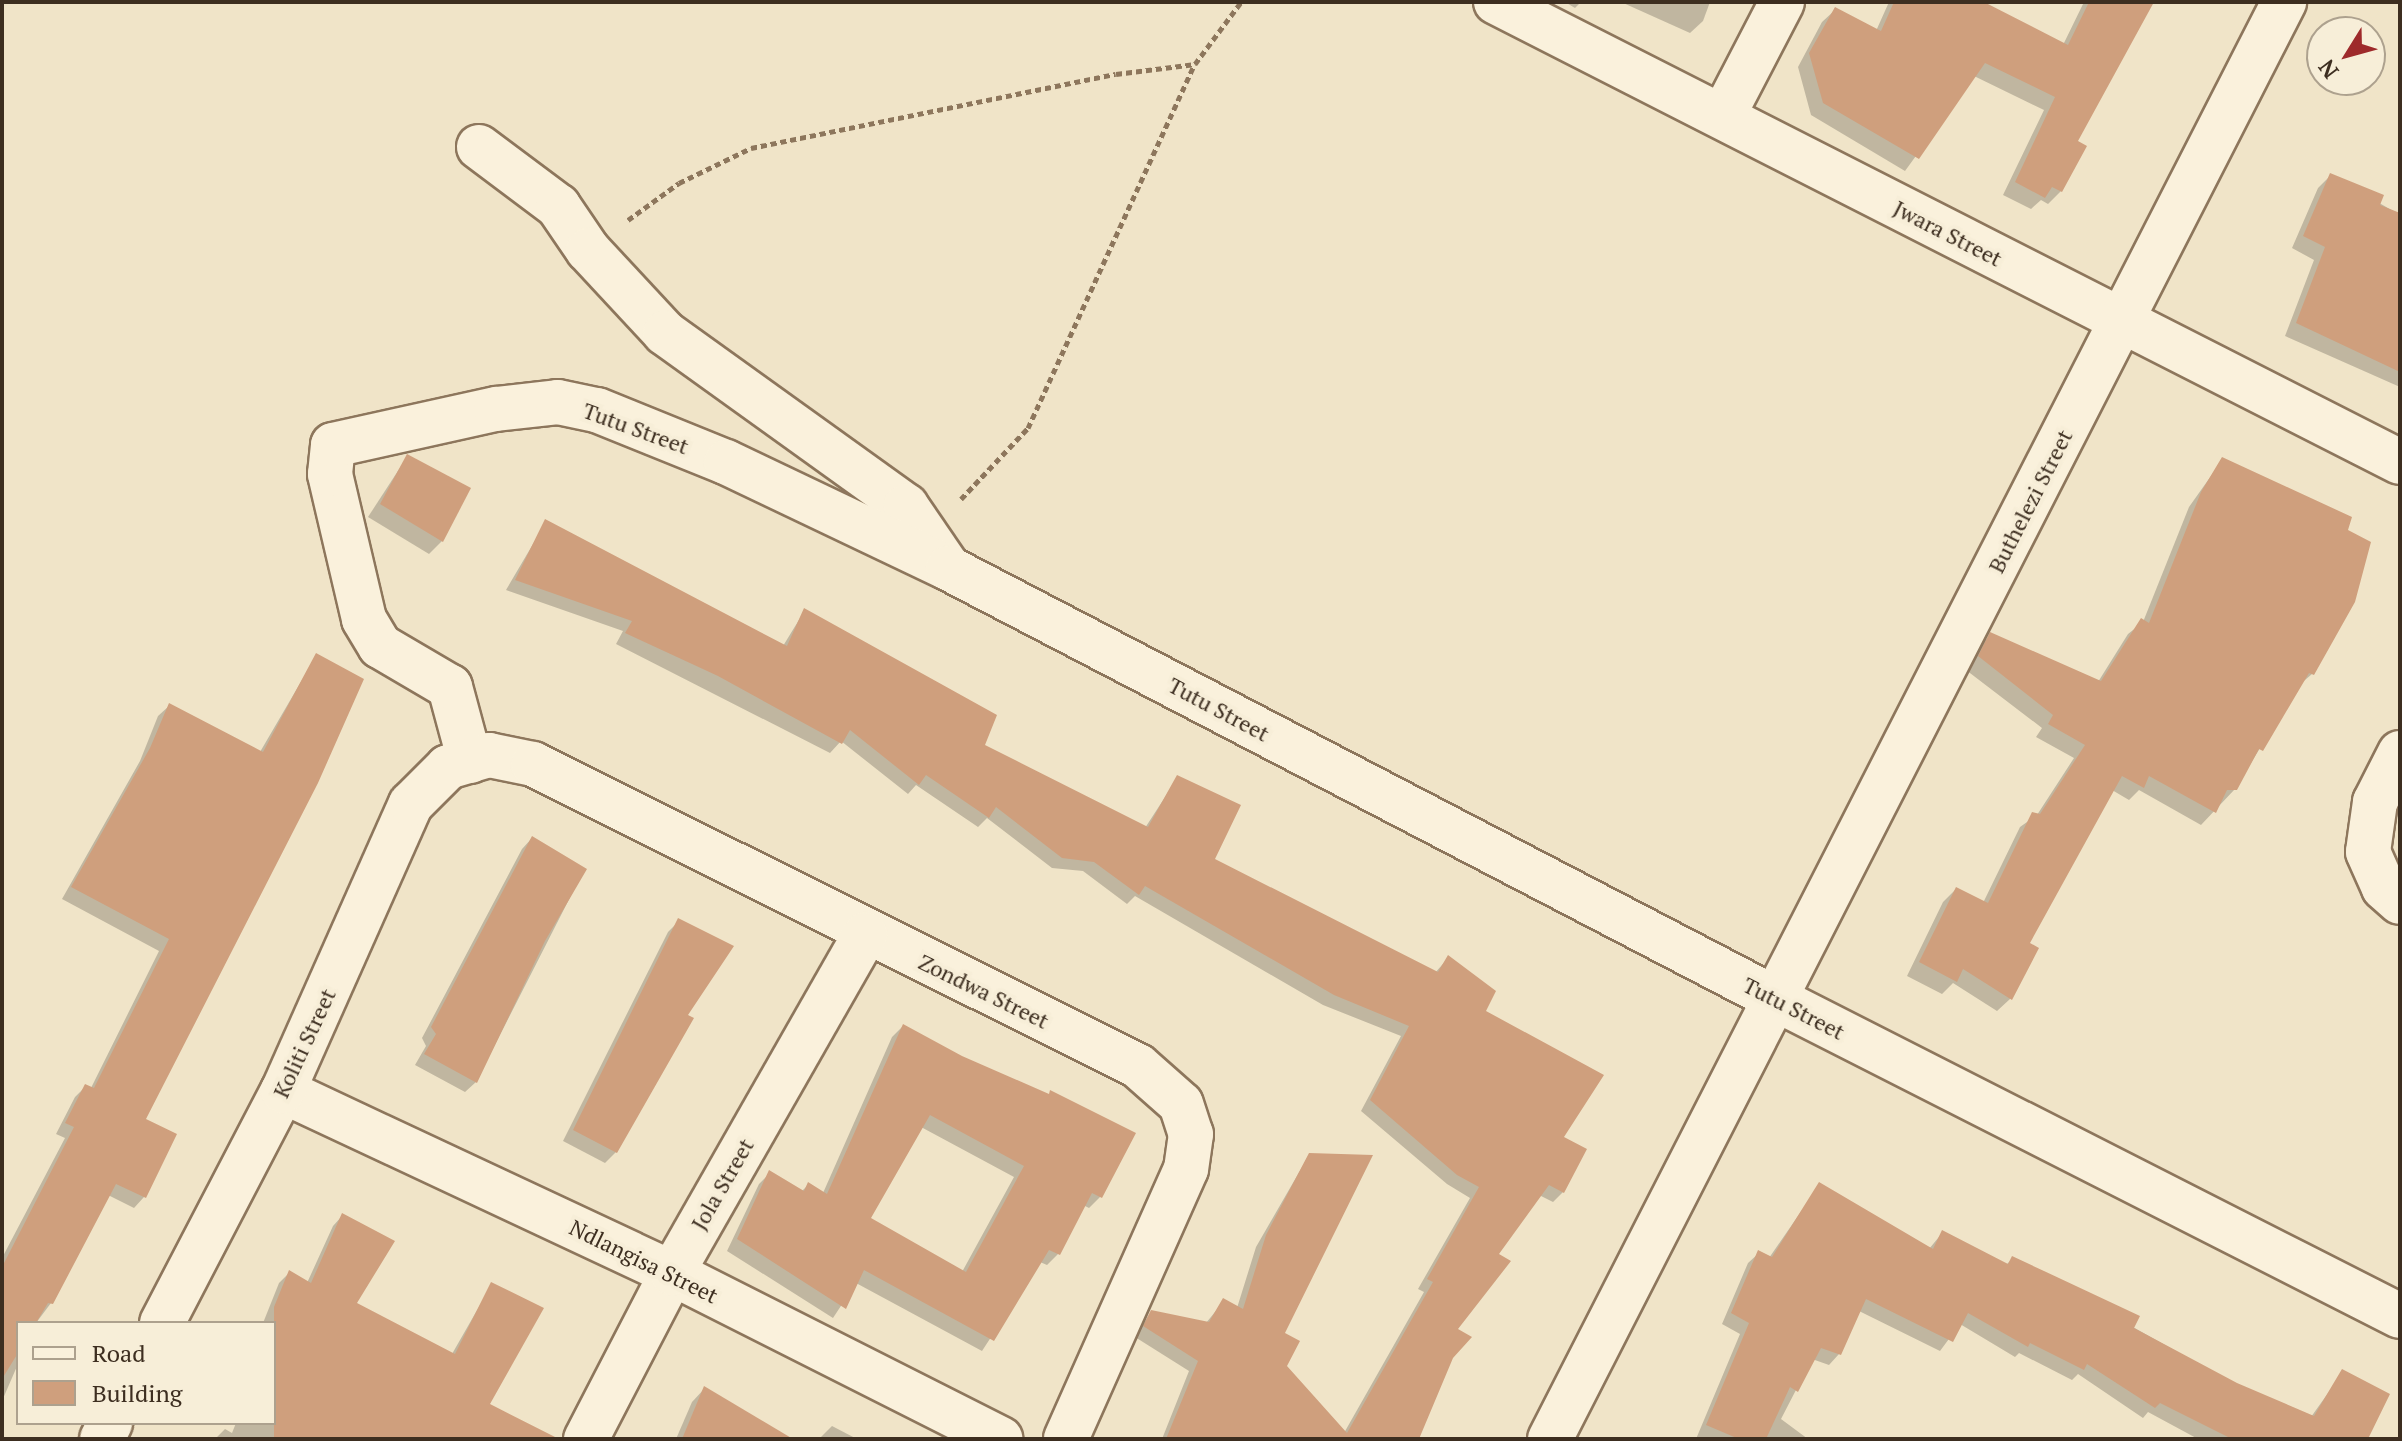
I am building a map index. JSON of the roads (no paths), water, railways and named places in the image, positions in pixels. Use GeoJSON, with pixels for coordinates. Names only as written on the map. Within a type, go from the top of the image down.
{"type":"FeatureCollection","features":[{"type":"Feature","properties":{"kind":"street","name":"Jwara Street"},"geometry":{"type":"LineString","coordinates":[[1496,2],[2400,462]]}},
{"type":"Feature","properties":{"kind":"street"},"geometry":{"type":"LineString","coordinates":[[1723,116],[1782,2]]}},
{"type":"Feature","properties":{"kind":"street","name":"Buthelezi Street"},"geometry":{"type":"LineString","coordinates":[[1550,1439],[1772,997],[2123,323],[2284,2]]}},
{"type":"Feature","properties":{"kind":"street"},"geometry":{"type":"LineString","coordinates":[[479,147],[558,206],[588,250],[665,333],[906,506],[948,568]]}},
{"type":"Feature","properties":{"kind":"street","name":"Tutu Street"},"geometry":{"type":"LineString","coordinates":[[459,764],[450,687],[380,646],[364,619],[330,474],[333,445],[496,409],[558,402],[597,410],[726,462],[948,568],[1772,997],[2400,1316]]}},
{"type":"Feature","properties":{"kind":"street"},"geometry":{"type":"LineString","coordinates":[[2400,753],[2375,802],[2368,852],[2384,888],[2400,902]]}},
{"type":"Feature","properties":{"kind":"street","name":"Zondwa Street"},"geometry":{"type":"LineString","coordinates":[[459,764],[489,755],[533,764],[865,934],[1138,1066],[1181,1104],[1191,1134],[1186,1169],[1066,1439]]}},
{"type":"Feature","properties":{"kind":"street","name":"Koliti Street"},"geometry":{"type":"LineString","coordinates":[[163,1321],[283,1091],[411,804],[459,764]]}},
{"type":"Feature","properties":{"kind":"street","name":"Jola Street"},"geometry":{"type":"LineString","coordinates":[[586,1439],[672,1273],[865,934]]}},
{"type":"Feature","properties":{"kind":"street","name":"Ndlangisa Street"},"geometry":{"type":"LineString","coordinates":[[283,1091],[672,1273],[1000,1439]]}}]}
